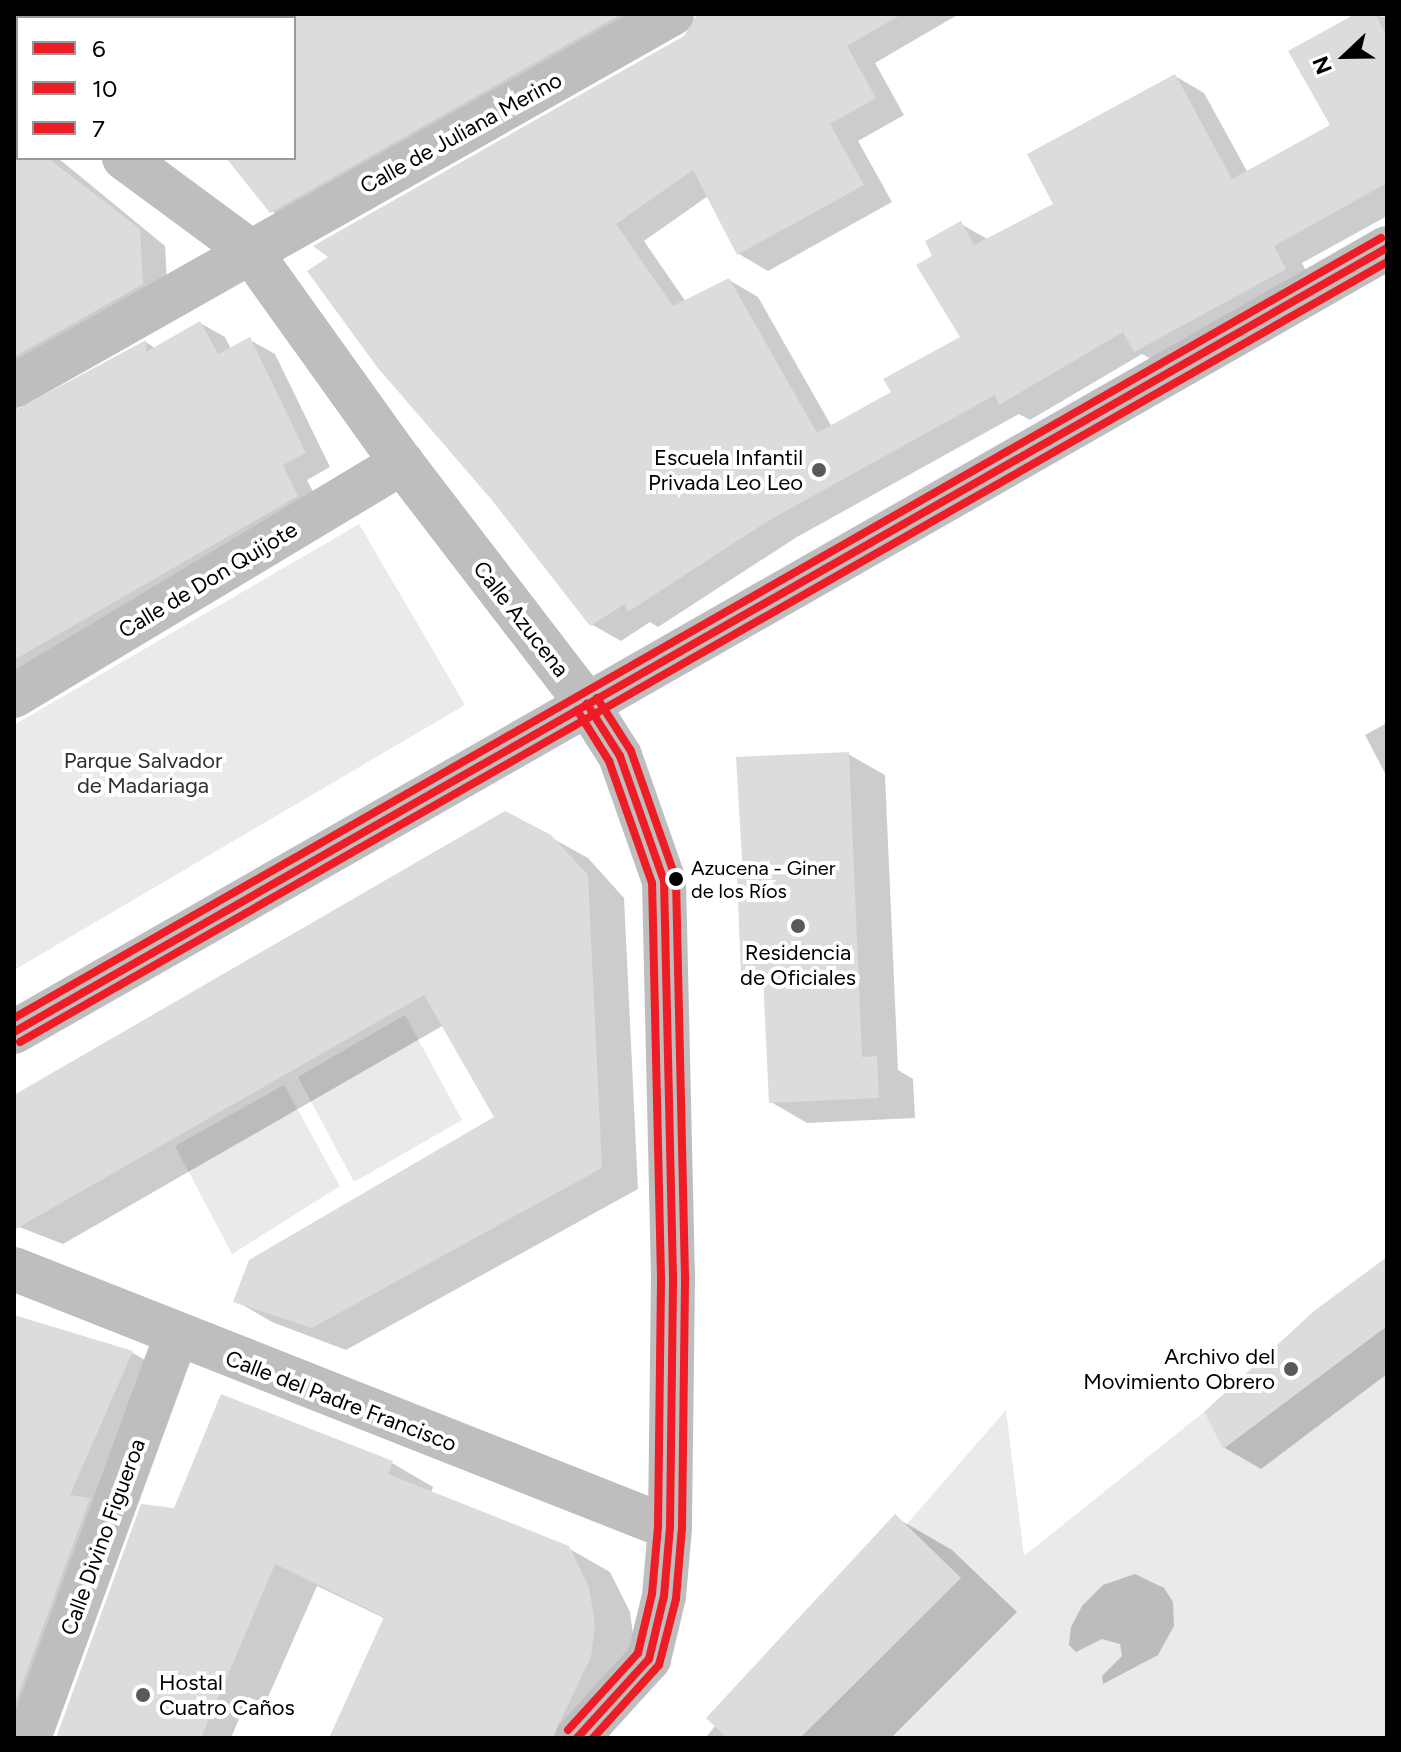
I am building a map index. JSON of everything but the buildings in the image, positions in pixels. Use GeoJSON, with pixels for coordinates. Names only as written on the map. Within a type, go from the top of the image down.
{"type":"FeatureCollection","features":[{"type":"Feature","properties":{"kind":"street","name":"Calle de Juliana Merino"},"geometry":{"type":"LineString","coordinates":[[14,386],[672,14]]}},
{"type":"Feature","properties":{"kind":"street","name":"Calle Azucena"},"geometry":{"type":"LineString","coordinates":[[127,160],[250,251],[402,463],[587,704],[620,756],[664,881],[673,1277],[670,1528],[664,1596],[649,1659],[577,1738]]}},
{"type":"Feature","properties":{"kind":"street"},"geometry":{"type":"LineString","coordinates":[[14,1032],[1387,248]]}},
{"type":"Feature","properties":{"kind":"street","name":"Calle de Don Quijote"},"geometry":{"type":"LineString","coordinates":[[14,696],[402,463]]}},
{"type":"Feature","properties":{"kind":"street","name":"Calle del Padre Francisco"},"geometry":{"type":"LineString","coordinates":[[14,1269],[176,1336],[670,1528]]}},
{"type":"Feature","properties":{"kind":"street","name":"Calle Divino Figueroa"},"geometry":{"type":"LineString","coordinates":[[29,1738],[176,1336]]}},
{"type":"Feature","properties":{"kind":"green space","name":"Parque Salvador de Madariaga"},"geometry":{"type":"Polygon","coordinates":[[[359,524],[465,705],[14,970],[14,725],[359,524]]]}},
{"type":"Feature","properties":{"kind":"green space"},"geometry":{"type":"Polygon","coordinates":[[[405,1015],[462,1120],[354,1182],[298,1077],[405,1015]]]}},
{"type":"Feature","properties":{"kind":"green space"},"geometry":{"type":"Polygon","coordinates":[[[284,1085],[340,1186],[232,1254],[175,1146],[284,1085]]]}},
{"type":"Feature","properties":{"kind":"green space"},"geometry":{"type":"Polygon","coordinates":[[[1387,1326],[1387,1738],[800,1738],[961,1578],[906,1525],[1006,1410],[1024,1556],[1204,1412],[1223,1449],[1387,1326]]]}},
{"type":"Feature","properties":{"kind":"shaded area"},"geometry":{"type":"Polygon","coordinates":[[[1135,1574],[1164,1588],[1173,1602],[1174,1626],[1158,1655],[1103,1684],[1102,1676],[1122,1656],[1120,1644],[1102,1639],[1076,1652],[1069,1645],[1071,1627],[1082,1606],[1103,1585],[1135,1574]]]}},
{"type":"Feature","properties":{"kind":"transit line","name":"7"},"geometry":{"type":"LineString","coordinates":[[14,1018],[1381,238]]}},
{"type":"Feature","properties":{"kind":"transit line","name":"6"},"geometry":{"type":"LineString","coordinates":[[14,1032],[1387,248]]}},
{"type":"Feature","properties":{"kind":"transit line","name":"10"},"geometry":{"type":"LineString","coordinates":[[20,1042],[1387,262]]}},
{"type":"Feature","properties":{"kind":"transit line","name":"10"},"geometry":{"type":"LineString","coordinates":[[593,1738],[659,1665],[676,1599],[682,1528],[685,1277],[676,879],[631,751],[597,698]]}},
{"type":"Feature","properties":{"kind":"transit line","name":"6"},"geometry":{"type":"LineString","coordinates":[[577,1738],[649,1659],[664,1596],[670,1528],[673,1277],[664,881],[620,756],[587,704]]}},
{"type":"Feature","properties":{"kind":"transit line","name":"7"},"geometry":{"type":"LineString","coordinates":[[568,1730],[638,1653],[652,1594],[658,1527],[661,1277],[652,883],[609,761],[577,710]]}},
{"type":"Feature","properties":{"kind":"place","name":"Escuela Infantil Privada Leo Leo"},"geometry":{"type":"Point","coordinates":[819,470]}},
{"type":"Feature","properties":{"kind":"place","name":"Azucena - Giner de los Ríos"},"geometry":{"type":"Point","coordinates":[676,879]}},
{"type":"Feature","properties":{"kind":"place","name":"Residencia de Oficiales"},"geometry":{"type":"Point","coordinates":[798,926]}},
{"type":"Feature","properties":{"kind":"place","name":"Archivo del Movimiento Obrero"},"geometry":{"type":"Point","coordinates":[1291,1369]}},
{"type":"Feature","properties":{"kind":"place","name":"Hostal Cuatro Caños"},"geometry":{"type":"Point","coordinates":[143,1695]}}]}
